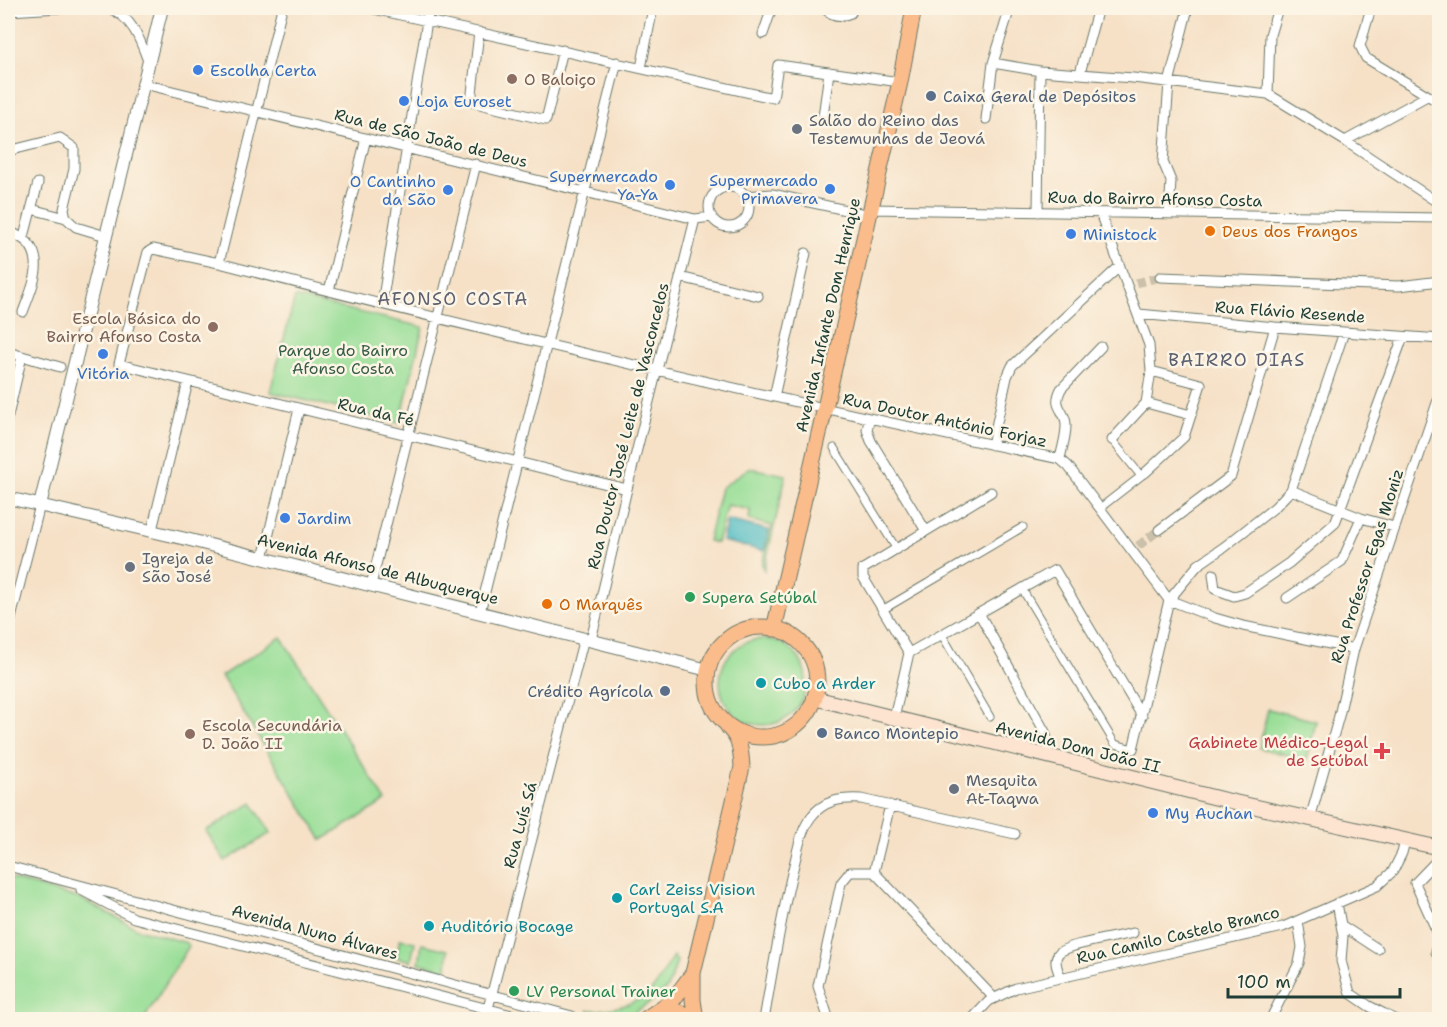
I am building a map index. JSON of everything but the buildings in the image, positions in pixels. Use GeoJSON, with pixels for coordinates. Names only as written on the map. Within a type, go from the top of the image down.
{"type":"FeatureCollection","features":[{"type":"Feature","properties":{"kind":"main road","name":"Avenida Infante Dom Henrique"},"geometry":{"type":"LineString","coordinates":[[774,629],[900,82],[914,8]]}},
{"type":"Feature","properties":{"kind":"main road"},"geometry":{"type":"LineString","coordinates":[[695,1020],[693,973],[742,767],[755,747],[769,737],[798,724],[811,708],[814,698],[816,671],[809,655],[798,641],[774,629],[755,628],[737,633],[716,652],[708,670],[709,698],[718,716],[739,742],[742,767]]}},
{"type":"Feature","properties":{"kind":"main road","name":"Avenida Dom João II"},"geometry":{"type":"LineString","coordinates":[[814,698],[1048,757],[1440,848]]}},
{"type":"Feature","properties":{"kind":"main road"},"geometry":{"type":"LineString","coordinates":[[724,723],[750,736],[769,737]]}},
{"type":"Feature","properties":{"kind":"main road"},"geometry":{"type":"LineString","coordinates":[[644,1020],[673,1000],[693,973]]}},
{"type":"Feature","properties":{"kind":"main road"},"geometry":{"type":"LineString","coordinates":[[659,1011],[673,1010],[686,1013],[695,1020]]}},
{"type":"Feature","properties":{"kind":"street"},"geometry":{"type":"LineString","coordinates":[[8,11],[59,8]]}},
{"type":"Feature","properties":{"kind":"street"},"geometry":{"type":"LineString","coordinates":[[109,8],[118,11],[128,19],[141,41],[149,62]]}},
{"type":"Feature","properties":{"kind":"street"},"geometry":{"type":"LineString","coordinates":[[8,630],[162,8]]}},
{"type":"Feature","properties":{"kind":"street"},"geometry":{"type":"LineString","coordinates":[[219,263],[282,8]]}},
{"type":"Feature","properties":{"kind":"street"},"geometry":{"type":"LineString","coordinates":[[369,8],[773,98],[778,65],[900,82]]}},
{"type":"Feature","properties":{"kind":"street"},"geometry":{"type":"LineString","coordinates":[[382,304],[429,8]]}},
{"type":"Feature","properties":{"kind":"street"},"geometry":{"type":"LineString","coordinates":[[641,68],[653,8]]}},
{"type":"Feature","properties":{"kind":"street"},"geometry":{"type":"LineString","coordinates":[[763,34],[772,8]]}},
{"type":"Feature","properties":{"kind":"street"},"geometry":{"type":"LineString","coordinates":[[824,8],[830,14],[843,17],[851,13],[851,8]]}},
{"type":"Feature","properties":{"kind":"street"},"geometry":{"type":"LineString","coordinates":[[986,119],[993,63],[1010,8]]}},
{"type":"Feature","properties":{"kind":"street"},"geometry":{"type":"LineString","coordinates":[[1080,73],[1098,8]]}},
{"type":"Feature","properties":{"kind":"street"},"geometry":{"type":"LineString","coordinates":[[1169,214],[1171,180],[1163,162],[1169,83],[1188,8]]}},
{"type":"Feature","properties":{"kind":"street"},"geometry":{"type":"LineString","coordinates":[[1268,94],[1270,35],[1278,8]]}},
{"type":"Feature","properties":{"kind":"street"},"geometry":{"type":"LineString","coordinates":[[1371,8],[1360,46],[1366,58],[1427,96],[1439,100]]}},
{"type":"Feature","properties":{"kind":"street"},"geometry":{"type":"LineString","coordinates":[[479,32],[471,102],[546,120],[563,50]]}},
{"type":"Feature","properties":{"kind":"street"},"geometry":{"type":"LineString","coordinates":[[480,612],[617,62]]}},
{"type":"Feature","properties":{"kind":"street"},"geometry":{"type":"LineString","coordinates":[[993,63],[1041,71],[1133,78],[1268,94],[1346,141],[1437,202],[1435,217]]}},
{"type":"Feature","properties":{"kind":"street"},"geometry":{"type":"LineString","coordinates":[[1038,212],[1041,71]]}},
{"type":"Feature","properties":{"kind":"street"},"geometry":{"type":"LineString","coordinates":[[823,117],[829,72]]}},
{"type":"Feature","properties":{"kind":"street","name":"Rua de São João de Deus"},"geometry":{"type":"LineString","coordinates":[[144,84],[695,219],[712,217]]}},
{"type":"Feature","properties":{"kind":"street"},"geometry":{"type":"LineString","coordinates":[[1346,141],[1427,96]]}},
{"type":"Feature","properties":{"kind":"street"},"geometry":{"type":"LineString","coordinates":[[8,150],[60,138],[74,148],[76,158],[64,209],[66,218]]}},
{"type":"Feature","properties":{"kind":"street"},"geometry":{"type":"LineString","coordinates":[[329,291],[366,138]]}},
{"type":"Feature","properties":{"kind":"street"},"geometry":{"type":"LineString","coordinates":[[371,585],[476,164]]}},
{"type":"Feature","properties":{"kind":"street"},"geometry":{"type":"LineString","coordinates":[[25,232],[38,183]]}},
{"type":"Feature","properties":{"kind":"street"},"geometry":{"type":"LineString","coordinates":[[732,187],[745,196],[748,202],[747,214],[738,225],[722,226],[712,217],[709,202],[717,191],[732,187]]}},
{"type":"Feature","properties":{"kind":"street"},"geometry":{"type":"LineString","coordinates":[[745,196],[772,194],[869,212]]}},
{"type":"Feature","properties":{"kind":"street"},"geometry":{"type":"LineString","coordinates":[[31,209],[66,218],[76,227],[106,236]]}},
{"type":"Feature","properties":{"kind":"street","name":"Rua do Bairro Afonso Costa"},"geometry":{"type":"LineString","coordinates":[[869,212],[1435,217]]}},
{"type":"Feature","properties":{"kind":"street"},"geometry":{"type":"LineString","coordinates":[[1100,213],[1120,266],[1132,284],[1149,345],[1151,371],[1146,403],[1112,440],[1143,474]]}},
{"type":"Feature","properties":{"kind":"street","name":"Rua Doutor José Leite de Vasconcelos"},"geometry":{"type":"LineString","coordinates":[[588,639],[695,219]]}},
{"type":"Feature","properties":{"kind":"street"},"geometry":{"type":"LineString","coordinates":[[8,231],[28,244],[36,260],[36,270],[23,312]]}},
{"type":"Feature","properties":{"kind":"street","name":"Rua Doutor António Forjaz"},"geometry":{"type":"LineString","coordinates":[[119,364],[148,252],[153,249],[219,263],[548,345],[869,420],[1060,459],[1135,548],[1169,600]]}},
{"type":"Feature","properties":{"kind":"street"},"geometry":{"type":"LineString","coordinates":[[774,397],[806,254]]}},
{"type":"Feature","properties":{"kind":"street"},"geometry":{"type":"LineString","coordinates":[[992,445],[1007,377],[1012,366],[1120,266]]}},
{"type":"Feature","properties":{"kind":"street"},"geometry":{"type":"LineString","coordinates":[[680,277],[758,296]]}},
{"type":"Feature","properties":{"kind":"street"},"geometry":{"type":"LineString","coordinates":[[1160,277],[1400,286],[1440,281]]}},
{"type":"Feature","properties":{"kind":"street","name":"Rua Flávio Resende"},"geometry":{"type":"LineString","coordinates":[[1139,314],[1440,339]]}},
{"type":"Feature","properties":{"kind":"street"},"geometry":{"type":"LineString","coordinates":[[1159,530],[1231,476],[1275,327]]}},
{"type":"Feature","properties":{"kind":"street"},"geometry":{"type":"LineString","coordinates":[[1022,589],[1114,744],[1133,749],[1169,600],[1198,565],[1275,507],[1291,490],[1344,332]]}},
{"type":"Feature","properties":{"kind":"street"},"geometry":{"type":"LineString","coordinates":[[1213,574],[1215,589],[1234,596],[1245,592],[1289,563],[1335,523],[1403,337]]}},
{"type":"Feature","properties":{"kind":"street"},"geometry":{"type":"LineString","coordinates":[[1060,459],[1066,423],[1058,407],[1058,395],[1101,347]]}},
{"type":"Feature","properties":{"kind":"street"},"geometry":{"type":"LineString","coordinates":[[8,352],[60,367]]}},
{"type":"Feature","properties":{"kind":"street"},"geometry":{"type":"LineString","coordinates":[[8,416],[22,356]]}},
{"type":"Feature","properties":{"kind":"street","name":"Rua da Fé"},"geometry":{"type":"LineString","coordinates":[[119,364],[627,489]]}},
{"type":"Feature","properties":{"kind":"street"},"geometry":{"type":"LineString","coordinates":[[1100,508],[1184,437],[1201,384],[1151,371]]}},
{"type":"Feature","properties":{"kind":"street"},"geometry":{"type":"LineString","coordinates":[[152,530],[188,382]]}},
{"type":"Feature","properties":{"kind":"street","name":"Rua Professor Egas Moniz"},"geometry":{"type":"LineString","coordinates":[[1310,819],[1339,716],[1354,649],[1440,394]]}},
{"type":"Feature","properties":{"kind":"street"},"geometry":{"type":"LineString","coordinates":[[1146,403],[1191,415]]}},
{"type":"Feature","properties":{"kind":"street"},"geometry":{"type":"LineString","coordinates":[[263,558],[299,409]]}},
{"type":"Feature","properties":{"kind":"street"},"geometry":{"type":"LineString","coordinates":[[869,420],[867,430],[870,441],[926,531]]}},
{"type":"Feature","properties":{"kind":"street"},"geometry":{"type":"LineString","coordinates":[[834,448],[896,548]]}},
{"type":"Feature","properties":{"kind":"street"},"geometry":{"type":"LineString","coordinates":[[1291,490],[1361,518],[1394,527]]}},
{"type":"Feature","properties":{"kind":"street"},"geometry":{"type":"LineString","coordinates":[[894,718],[909,653],[863,577],[862,571],[866,566],[992,492]]}},
{"type":"Feature","properties":{"kind":"street","name":"Avenida Afonso de Albuquerque"},"geometry":{"type":"LineString","coordinates":[[8,498],[152,530],[708,670]]}},
{"type":"Feature","properties":{"kind":"street"},"geometry":{"type":"LineString","coordinates":[[1287,598],[1342,561],[1361,518]]}},
{"type":"Feature","properties":{"kind":"street"},"geometry":{"type":"LineString","coordinates":[[884,609],[1023,527]]}},
{"type":"Feature","properties":{"kind":"street"},"geometry":{"type":"LineString","coordinates":[[909,653],[1055,570],[1142,716]]}},
{"type":"Feature","properties":{"kind":"street"},"geometry":{"type":"LineString","coordinates":[[1169,600],[1243,626],[1354,649]]}},
{"type":"Feature","properties":{"kind":"street"},"geometry":{"type":"LineString","coordinates":[[979,614],[1045,732],[1049,744],[1048,757]]}},
{"type":"Feature","properties":{"kind":"street"},"geometry":{"type":"LineString","coordinates":[[942,635],[990,717]]}},
{"type":"Feature","properties":{"kind":"street","name":"Rua Luís Sá"},"geometry":{"type":"LineString","coordinates":[[485,1020],[588,639]]}},
{"type":"Feature","properties":{"kind":"street"},"geometry":{"type":"LineString","coordinates":[[764,1020],[789,885],[801,839],[811,818],[824,805],[841,798],[861,799],[1015,834]]}},
{"type":"Feature","properties":{"kind":"street"},"geometry":{"type":"LineString","coordinates":[[874,872],[890,805]]}},
{"type":"Feature","properties":{"kind":"street","name":"Rua Camilo Castelo Branco"},"geometry":{"type":"LineString","coordinates":[[971,1020],[989,1001],[1016,988],[1250,935],[1298,921],[1377,886],[1385,880],[1398,862],[1405,841]]}},
{"type":"Feature","properties":{"kind":"street"},"geometry":{"type":"LineString","coordinates":[[1440,857],[1415,883],[1439,936],[1437,951],[1440,956]]}},
{"type":"Feature","properties":{"kind":"street","name":"Avenida Nuno Álvares"},"geometry":{"type":"LineString","coordinates":[[8,866],[572,1016],[571,1020]]}},
{"type":"Feature","properties":{"kind":"street"},"geometry":{"type":"LineString","coordinates":[[827,1014],[818,986],[841,883],[850,873],[874,872],[994,998]]}},
{"type":"Feature","properties":{"kind":"street","name":"Avenida Nuno Álvares"},"geometry":{"type":"LineString","coordinates":[[45,876],[90,893],[134,918],[531,1020]]}},
{"type":"Feature","properties":{"kind":"street"},"geometry":{"type":"LineString","coordinates":[[134,918],[130,908],[135,902],[141,901]]}},
{"type":"Feature","properties":{"kind":"street"},"geometry":{"type":"LineString","coordinates":[[1337,903],[1342,936],[1341,961],[1350,993],[1396,1020]]}},
{"type":"Feature","properties":{"kind":"street"},"geometry":{"type":"LineString","coordinates":[[1270,1020],[1299,963],[1302,947],[1298,921]]}},
{"type":"Feature","properties":{"kind":"street"},"geometry":{"type":"LineString","coordinates":[[1341,925],[1378,949]]}},
{"type":"Feature","properties":{"kind":"street"},"geometry":{"type":"LineString","coordinates":[[1061,978],[1056,964],[1059,952],[1133,933]]}},
{"type":"Feature","properties":{"kind":"green space","name":"Parque do Bairro Afonso Costa"},"geometry":{"type":"Polygon","coordinates":[[[295,297],[423,327],[400,423],[270,392],[295,297]]]}},
{"type":"Feature","properties":{"kind":"green space"},"geometry":{"type":"Polygon","coordinates":[[[749,468],[786,475],[764,570],[762,565],[772,526],[749,520],[750,510],[727,505],[717,543],[708,541],[721,488],[749,468]]]}},
{"type":"Feature","properties":{"kind":"green space"},"geometry":{"type":"Polygon","coordinates":[[[281,637],[386,801],[322,840],[221,676],[281,637]]]}},
{"type":"Feature","properties":{"kind":"green space"},"geometry":{"type":"Polygon","coordinates":[[[755,639],[771,639],[794,651],[803,665],[806,682],[803,699],[794,713],[771,725],[755,725],[739,718],[727,706],[720,690],[720,674],[727,658],[739,646],[755,639]]]}},
{"type":"Feature","properties":{"kind":"green space"},"geometry":{"type":"Polygon","coordinates":[[[1268,709],[1316,721],[1307,760],[1259,748],[1268,709]]]}},
{"type":"Feature","properties":{"kind":"green space"},"geometry":{"type":"Polygon","coordinates":[[[252,803],[271,833],[225,861],[206,831],[252,803]]]}},
{"type":"Feature","properties":{"kind":"green space"},"geometry":{"type":"Polygon","coordinates":[[[8,878],[81,899],[138,929],[187,943],[189,946],[144,1019],[8,1019],[8,878]]]}},
{"type":"Feature","properties":{"kind":"green space"},"geometry":{"type":"Polygon","coordinates":[[[400,939],[415,942],[411,961],[396,957],[400,939]]]}},
{"type":"Feature","properties":{"kind":"green space"},"geometry":{"type":"Polygon","coordinates":[[[422,944],[448,950],[447,970],[419,963],[422,944]]]}},
{"type":"Feature","properties":{"kind":"green space"},"geometry":{"type":"Polygon","coordinates":[[[673,956],[677,961],[671,979],[666,989],[657,997],[626,1019],[586,1019],[589,1010],[620,1006],[636,1001],[649,993],[659,981],[673,956]]]}},
{"type":"Feature","properties":{"kind":"water"},"geometry":{"type":"Polygon","coordinates":[[[727,520],[769,530],[764,551],[722,541],[727,520]]]}},
{"type":"Feature","properties":{"kind":"tunnel"},"geometry":{"type":"LineString","coordinates":[[1136,283],[1160,277]]}},
{"type":"Feature","properties":{"kind":"tunnel"},"geometry":{"type":"LineString","coordinates":[[1138,546],[1159,530]]}},
{"type":"Feature","properties":{"kind":"place","name":"Escolha Certa"},"geometry":{"type":"Point","coordinates":[198,70]}},
{"type":"Feature","properties":{"kind":"place","name":"O Baloiço"},"geometry":{"type":"Point","coordinates":[512,79]}},
{"type":"Feature","properties":{"kind":"place","name":"Caixa Geral de Depósitos"},"geometry":{"type":"Point","coordinates":[931,96]}},
{"type":"Feature","properties":{"kind":"place","name":"Loja Euroset"},"geometry":{"type":"Point","coordinates":[404,101]}},
{"type":"Feature","properties":{"kind":"place","name":"Salão do Reino das Testemunhas de Jeová"},"geometry":{"type":"Point","coordinates":[797,129]}},
{"type":"Feature","properties":{"kind":"place","name":"Supermercado Ya-Ya"},"geometry":{"type":"Point","coordinates":[670,185]}},
{"type":"Feature","properties":{"kind":"place","name":"Supermercado Primavera"},"geometry":{"type":"Point","coordinates":[830,189]}},
{"type":"Feature","properties":{"kind":"place","name":"O Cantinho da São"},"geometry":{"type":"Point","coordinates":[448,190]}},
{"type":"Feature","properties":{"kind":"place","name":"Deus dos Frangos"},"geometry":{"type":"Point","coordinates":[1210,231]}},
{"type":"Feature","properties":{"kind":"place","name":"Ministock"},"geometry":{"type":"Point","coordinates":[1071,234]}},
{"type":"Feature","properties":{"kind":"place","name":"Escola Básica do Bairro Afonso Costa"},"geometry":{"type":"Point","coordinates":[213,327]}},
{"type":"Feature","properties":{"kind":"place","name":"Vitória"},"geometry":{"type":"Point","coordinates":[103,354]}},
{"type":"Feature","properties":{"kind":"place","name":"Jardim"},"geometry":{"type":"Point","coordinates":[285,518]}},
{"type":"Feature","properties":{"kind":"place","name":"Igreja de São José"},"geometry":{"type":"Point","coordinates":[130,567]}},
{"type":"Feature","properties":{"kind":"place","name":"Supera Setúbal"},"geometry":{"type":"Point","coordinates":[690,597]}},
{"type":"Feature","properties":{"kind":"place","name":"O Marquês"},"geometry":{"type":"Point","coordinates":[547,604]}},
{"type":"Feature","properties":{"kind":"place","name":"Cubo a Arder"},"geometry":{"type":"Point","coordinates":[761,683]}},
{"type":"Feature","properties":{"kind":"place","name":"Crédito Agrícola"},"geometry":{"type":"Point","coordinates":[665,691]}},
{"type":"Feature","properties":{"kind":"place","name":"Banco Montepio"},"geometry":{"type":"Point","coordinates":[822,733]}},
{"type":"Feature","properties":{"kind":"place","name":"Escola Secundária D. João II"},"geometry":{"type":"Point","coordinates":[190,734]}},
{"type":"Feature","properties":{"kind":"place","name":"Gabinete Médico-Legal de Setúbal"},"geometry":{"type":"Point","coordinates":[1382,751]}},
{"type":"Feature","properties":{"kind":"place","name":"Mesquita At-Taqwa"},"geometry":{"type":"Point","coordinates":[954,789]}},
{"type":"Feature","properties":{"kind":"place","name":"My Auchan"},"geometry":{"type":"Point","coordinates":[1153,813]}},
{"type":"Feature","properties":{"kind":"place","name":"Carl Zeiss Vision Portugal S.A"},"geometry":{"type":"Point","coordinates":[617,898]}},
{"type":"Feature","properties":{"kind":"place","name":"Auditório Bocage"},"geometry":{"type":"Point","coordinates":[429,926]}},
{"type":"Feature","properties":{"kind":"place","name":"LV Personal Trainer"},"geometry":{"type":"Point","coordinates":[514,991]}},
{"type":"Feature","properties":{"kind":"district","name":"AFONSO COSTA"},"geometry":{"type":"Point","coordinates":[453,299]}},
{"type":"Feature","properties":{"kind":"district","name":"BAIRRO DIAS"},"geometry":{"type":"Point","coordinates":[1237,360]}}]}
